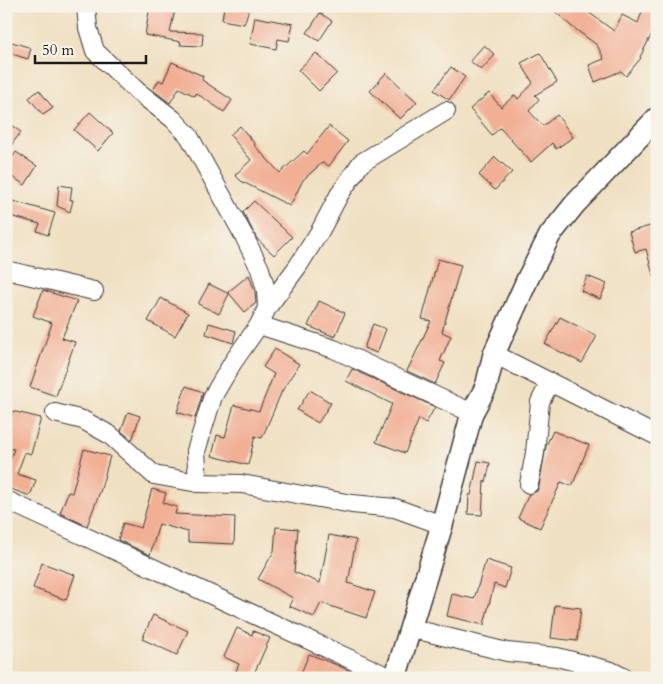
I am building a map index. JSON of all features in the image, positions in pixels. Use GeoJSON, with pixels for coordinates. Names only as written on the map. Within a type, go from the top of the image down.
{"type":"FeatureCollection","features":[{"type":"Feature","properties":{"kind":"street"},"geometry":{"type":"LineString","coordinates":[[86,6],[88,28],[94,51],[137,91],[173,119],[189,136],[260,269],[266,290],[267,308]]}},
{"type":"Feature","properties":{"kind":"street"},"geometry":{"type":"LineString","coordinates":[[198,483],[196,451],[213,396],[233,362],[259,325],[267,308],[298,266],[339,196],[361,163],[446,111]]}},
{"type":"Feature","properties":{"kind":"street"},"geometry":{"type":"LineString","coordinates":[[395,678],[442,525],[472,413],[486,387],[494,354],[528,278],[550,235],[575,204],[657,118]]}},
{"type":"Feature","properties":{"kind":"street"},"geometry":{"type":"LineString","coordinates":[[6,270],[94,292]]}},
{"type":"Feature","properties":{"kind":"street"},"geometry":{"type":"LineString","coordinates":[[259,325],[334,349],[472,413]]}},
{"type":"Feature","properties":{"kind":"street"},"geometry":{"type":"LineString","coordinates":[[494,354],[657,436]]}},
{"type":"Feature","properties":{"kind":"street"},"geometry":{"type":"LineString","coordinates":[[529,484],[535,453],[540,402],[550,382]]}},
{"type":"Feature","properties":{"kind":"street"},"geometry":{"type":"LineString","coordinates":[[55,413],[83,420],[110,435],[154,475],[198,483],[242,484],[328,501],[396,508],[442,525]]}},
{"type":"Feature","properties":{"kind":"street"},"geometry":{"type":"LineString","coordinates":[[6,500],[391,678]]}},
{"type":"Feature","properties":{"kind":"street"},"geometry":{"type":"LineString","coordinates":[[410,628],[507,652],[558,657],[611,671],[625,678]]}},
{"type":"Feature","properties":{"kind":"building"},"geometry":{"type":"Polygon","coordinates":[[[150,6],[175,10],[170,32],[203,33],[202,46],[180,45],[181,42],[145,35],[150,6]]]}},
{"type":"Feature","properties":{"kind":"building"},"geometry":{"type":"Polygon","coordinates":[[[224,6],[250,6],[244,24],[222,20],[224,6]]]}},
{"type":"Feature","properties":{"kind":"building"},"geometry":{"type":"Polygon","coordinates":[[[549,6],[580,6],[614,31],[622,15],[638,23],[644,6],[657,6],[657,24],[641,58],[626,76],[621,71],[595,82],[589,65],[604,59],[597,45],[571,26],[549,6]]]}},
{"type":"Feature","properties":{"kind":"building"},"geometry":{"type":"Polygon","coordinates":[[[320,13],[332,21],[319,41],[307,33],[320,13]]]}},
{"type":"Feature","properties":{"kind":"building"},"geometry":{"type":"Polygon","coordinates":[[[255,17],[293,24],[289,41],[278,39],[276,49],[250,44],[255,17]]]}},
{"type":"Feature","properties":{"kind":"building"},"geometry":{"type":"Polygon","coordinates":[[[12,42],[31,48],[28,59],[9,53],[12,42]]]}},
{"type":"Feature","properties":{"kind":"building"},"geometry":{"type":"Polygon","coordinates":[[[484,45],[495,55],[481,70],[470,61],[484,45]]]}},
{"type":"Feature","properties":{"kind":"building"},"geometry":{"type":"Polygon","coordinates":[[[316,53],[337,73],[319,91],[298,70],[316,53]]]}},
{"type":"Feature","properties":{"kind":"building"},"geometry":{"type":"Polygon","coordinates":[[[540,53],[557,82],[535,95],[539,99],[529,111],[543,126],[557,115],[573,137],[556,149],[552,143],[531,162],[500,128],[492,135],[470,109],[489,93],[501,107],[515,95],[518,99],[533,83],[521,63],[540,53]]]}},
{"type":"Feature","properties":{"kind":"building"},"geometry":{"type":"Polygon","coordinates":[[[172,62],[203,76],[202,80],[232,100],[224,112],[196,93],[195,96],[179,88],[170,103],[153,90],[159,80],[163,82],[172,62]]]}},
{"type":"Feature","properties":{"kind":"building"},"geometry":{"type":"Polygon","coordinates":[[[451,67],[465,77],[449,100],[434,90],[451,67]]]}},
{"type":"Feature","properties":{"kind":"building"},"geometry":{"type":"Polygon","coordinates":[[[386,73],[417,102],[400,119],[370,91],[386,73]]]}},
{"type":"Feature","properties":{"kind":"building"},"geometry":{"type":"Polygon","coordinates":[[[39,90],[53,108],[43,115],[29,98],[39,90]]]}},
{"type":"Feature","properties":{"kind":"building"},"geometry":{"type":"Polygon","coordinates":[[[90,112],[113,133],[98,151],[74,130],[90,112]]]}},
{"type":"Feature","properties":{"kind":"building"},"geometry":{"type":"Polygon","coordinates":[[[6,122],[21,132],[6,152],[6,122]]]}},
{"type":"Feature","properties":{"kind":"building"},"geometry":{"type":"Polygon","coordinates":[[[240,126],[254,145],[280,173],[304,151],[307,154],[329,126],[348,141],[329,166],[323,162],[303,180],[290,206],[241,181],[235,175],[251,160],[230,135],[240,126]]]}},
{"type":"Feature","properties":{"kind":"building"},"geometry":{"type":"Polygon","coordinates":[[[16,152],[37,166],[25,185],[6,173],[6,167],[16,152]]]}},
{"type":"Feature","properties":{"kind":"building"},"geometry":{"type":"Polygon","coordinates":[[[495,157],[512,172],[495,190],[479,175],[495,157]]]}},
{"type":"Feature","properties":{"kind":"building"},"geometry":{"type":"Polygon","coordinates":[[[59,185],[72,187],[70,200],[73,200],[70,212],[57,206],[59,185]]]}},
{"type":"Feature","properties":{"kind":"building"},"geometry":{"type":"Polygon","coordinates":[[[6,199],[55,213],[48,235],[37,231],[40,224],[6,215],[6,199]]]}},
{"type":"Feature","properties":{"kind":"building"},"geometry":{"type":"Polygon","coordinates":[[[254,201],[292,237],[274,255],[257,239],[243,212],[254,201]]]}},
{"type":"Feature","properties":{"kind":"building"},"geometry":{"type":"Polygon","coordinates":[[[657,224],[657,275],[653,275],[646,249],[635,252],[629,232],[657,224]]]}},
{"type":"Feature","properties":{"kind":"building"},"geometry":{"type":"Polygon","coordinates":[[[438,259],[461,265],[442,332],[451,336],[440,361],[445,363],[435,384],[407,371],[431,321],[422,319],[438,259]]]}},
{"type":"Feature","properties":{"kind":"building"},"geometry":{"type":"Polygon","coordinates":[[[249,275],[255,292],[256,303],[245,312],[228,292],[249,275]]]}},
{"type":"Feature","properties":{"kind":"building"},"geometry":{"type":"Polygon","coordinates":[[[587,276],[607,284],[600,299],[581,291],[587,276]]]}},
{"type":"Feature","properties":{"kind":"building"},"geometry":{"type":"Polygon","coordinates":[[[209,284],[229,294],[219,314],[198,304],[209,284]]]}},
{"type":"Feature","properties":{"kind":"building"},"geometry":{"type":"Polygon","coordinates":[[[43,290],[77,301],[62,338],[75,342],[56,396],[30,387],[52,323],[33,316],[43,290]]]}},
{"type":"Feature","properties":{"kind":"building"},"geometry":{"type":"Polygon","coordinates":[[[161,298],[188,313],[175,336],[148,321],[161,298]]]}},
{"type":"Feature","properties":{"kind":"building"},"geometry":{"type":"Polygon","coordinates":[[[319,301],[345,313],[335,337],[308,326],[319,301]]]}},
{"type":"Feature","properties":{"kind":"building"},"geometry":{"type":"Polygon","coordinates":[[[560,317],[597,336],[582,363],[545,344],[560,317]]]}},
{"type":"Feature","properties":{"kind":"building"},"geometry":{"type":"Polygon","coordinates":[[[209,323],[236,331],[233,343],[206,334],[209,323]]]}},
{"type":"Feature","properties":{"kind":"building"},"geometry":{"type":"Polygon","coordinates":[[[373,324],[386,329],[377,353],[364,348],[373,324]]]}},
{"type":"Feature","properties":{"kind":"building"},"geometry":{"type":"Polygon","coordinates":[[[275,349],[299,364],[282,391],[262,438],[255,436],[248,465],[212,456],[217,435],[225,437],[234,405],[259,411],[274,374],[263,367],[275,349]]]}},
{"type":"Feature","properties":{"kind":"building"},"geometry":{"type":"Polygon","coordinates":[[[352,369],[435,407],[426,423],[419,419],[405,453],[376,442],[392,404],[346,381],[352,369]]]}},
{"type":"Feature","properties":{"kind":"building"},"geometry":{"type":"Polygon","coordinates":[[[186,386],[203,392],[195,418],[177,412],[186,386]]]}},
{"type":"Feature","properties":{"kind":"building"},"geometry":{"type":"Polygon","coordinates":[[[310,390],[331,403],[318,423],[297,410],[310,390]]]}},
{"type":"Feature","properties":{"kind":"building"},"geometry":{"type":"Polygon","coordinates":[[[12,411],[41,418],[31,454],[25,452],[17,474],[36,480],[30,496],[11,489],[6,490],[6,469],[14,449],[6,448],[6,435],[12,411]]]}},
{"type":"Feature","properties":{"kind":"building"},"geometry":{"type":"Polygon","coordinates":[[[128,412],[140,416],[132,440],[121,431],[128,412]]]}},
{"type":"Feature","properties":{"kind":"building"},"geometry":{"type":"Polygon","coordinates":[[[553,431],[589,445],[572,486],[561,482],[540,528],[518,518],[529,494],[537,491],[546,446],[553,431]]]}},
{"type":"Feature","properties":{"kind":"building"},"geometry":{"type":"Polygon","coordinates":[[[84,449],[110,456],[101,489],[87,526],[60,513],[68,492],[72,493],[84,449]]]}},
{"type":"Feature","properties":{"kind":"building"},"geometry":{"type":"Polygon","coordinates":[[[478,461],[490,463],[486,482],[484,481],[482,515],[468,514],[469,495],[471,495],[478,461]]]}},
{"type":"Feature","properties":{"kind":"building"},"geometry":{"type":"Polygon","coordinates":[[[152,489],[166,493],[163,503],[177,507],[175,514],[235,517],[234,544],[188,542],[188,532],[159,524],[150,555],[118,540],[123,523],[141,528],[152,489]]]}},
{"type":"Feature","properties":{"kind":"building"},"geometry":{"type":"Polygon","coordinates":[[[276,527],[298,529],[294,572],[320,583],[329,535],[356,540],[348,583],[375,592],[366,618],[321,603],[314,617],[289,606],[293,598],[258,579],[274,551],[276,527]]]}},
{"type":"Feature","properties":{"kind":"building"},"geometry":{"type":"Polygon","coordinates":[[[486,560],[511,568],[505,588],[494,584],[484,625],[447,616],[452,594],[474,599],[486,560]]]}},
{"type":"Feature","properties":{"kind":"building"},"geometry":{"type":"Polygon","coordinates":[[[42,563],[75,575],[66,600],[33,588],[42,563]]]}},
{"type":"Feature","properties":{"kind":"building"},"geometry":{"type":"Polygon","coordinates":[[[555,605],[581,608],[577,641],[551,638],[555,605]]]}},
{"type":"Feature","properties":{"kind":"building"},"geometry":{"type":"Polygon","coordinates":[[[153,615],[188,631],[177,655],[142,639],[153,615]]]}},
{"type":"Feature","properties":{"kind":"building"},"geometry":{"type":"Polygon","coordinates":[[[237,628],[252,635],[253,631],[270,638],[252,678],[236,671],[239,664],[224,657],[237,628]]]}},
{"type":"Feature","properties":{"kind":"building"},"geometry":{"type":"Polygon","coordinates":[[[309,654],[339,666],[365,678],[299,678],[309,654]]]}}]}
